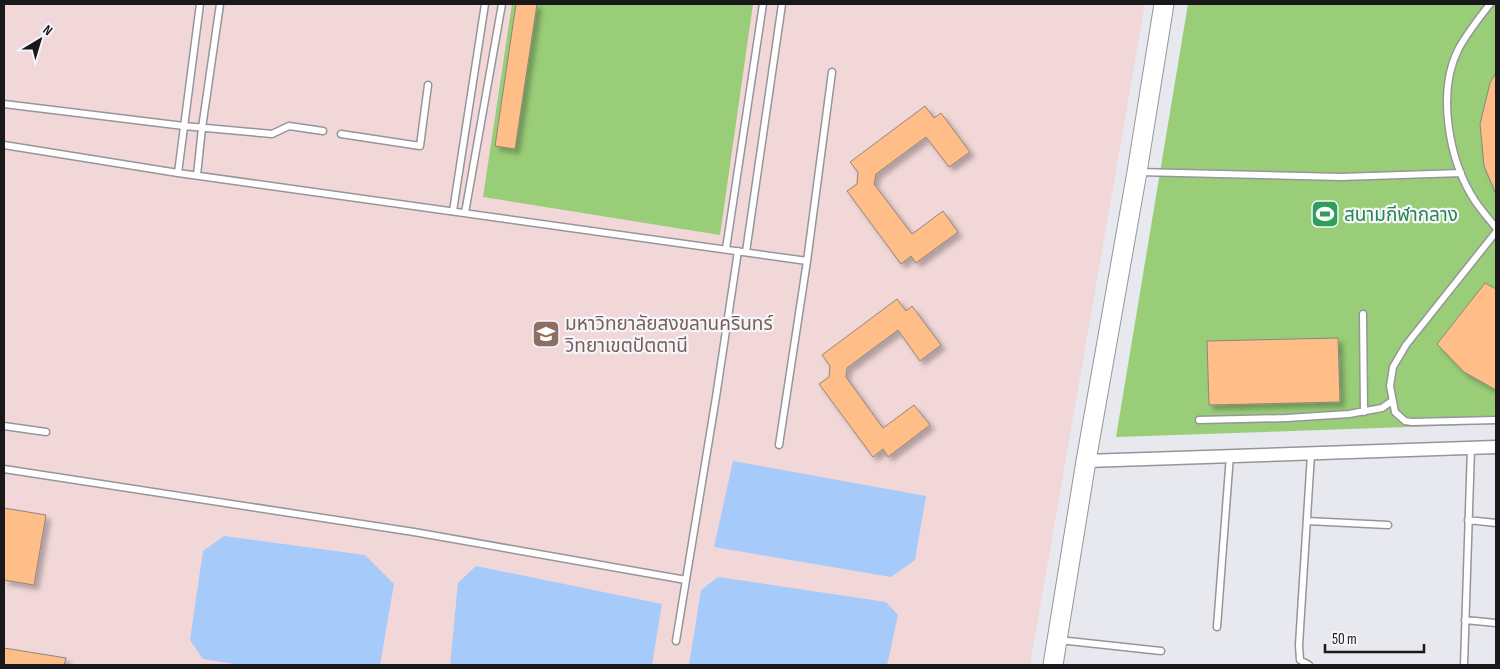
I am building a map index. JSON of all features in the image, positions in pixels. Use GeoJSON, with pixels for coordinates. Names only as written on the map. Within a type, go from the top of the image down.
{"type":"FeatureCollection","features":[{"type":"Feature","properties":{"kind":"street"},"geometry":{"type":"LineString","coordinates":[[1053,665],[1164,4]]}},
{"type":"Feature","properties":{"kind":"street"},"geometry":{"type":"LineString","coordinates":[[1086,461],[1496,447]]}},
{"type":"Feature","properties":{"kind":"lane"},"geometry":{"type":"LineString","coordinates":[[178,173],[200,4]]}},
{"type":"Feature","properties":{"kind":"lane"},"geometry":{"type":"LineString","coordinates":[[197,176],[220,4]]}},
{"type":"Feature","properties":{"kind":"lane"},"geometry":{"type":"LineString","coordinates":[[453,211],[485,4]]}},
{"type":"Feature","properties":{"kind":"lane"},"geometry":{"type":"LineString","coordinates":[[465,213],[502,4]]}},
{"type":"Feature","properties":{"kind":"lane"},"geometry":{"type":"LineString","coordinates":[[726,249],[763,4]]}},
{"type":"Feature","properties":{"kind":"lane"},"geometry":{"type":"LineString","coordinates":[[746,252],[782,4]]}},
{"type":"Feature","properties":{"kind":"lane"},"geometry":{"type":"LineString","coordinates":[[1490,4],[1459,49],[1450,74],[1447,91],[1452,142],[1461,173],[1475,200],[1496,230],[1406,345],[1396,360],[1390,378],[1395,412],[1405,421],[1496,420]]}},
{"type":"Feature","properties":{"kind":"lane"},"geometry":{"type":"LineString","coordinates":[[779,445],[807,261],[832,72]]}},
{"type":"Feature","properties":{"kind":"lane"},"geometry":{"type":"LineString","coordinates":[[341,134],[420,146],[428,85]]}},
{"type":"Feature","properties":{"kind":"lane"},"geometry":{"type":"LineString","coordinates":[[4,104],[184,126],[272,134],[289,126],[324,131]]}},
{"type":"Feature","properties":{"kind":"lane"},"geometry":{"type":"LineString","coordinates":[[4,145],[197,176],[807,261]]}},
{"type":"Feature","properties":{"kind":"lane"},"geometry":{"type":"LineString","coordinates":[[1137,172],[1342,177],[1461,173]]}},
{"type":"Feature","properties":{"kind":"lane"},"geometry":{"type":"LineString","coordinates":[[676,641],[738,251]]}},
{"type":"Feature","properties":{"kind":"lane"},"geometry":{"type":"LineString","coordinates":[[1363,314],[1364,412]]}},
{"type":"Feature","properties":{"kind":"lane"},"geometry":{"type":"LineString","coordinates":[[1199,420],[1287,418],[1364,412],[1382,408],[1392,401]]}},
{"type":"Feature","properties":{"kind":"lane"},"geometry":{"type":"LineString","coordinates":[[4,426],[46,432]]}},
{"type":"Feature","properties":{"kind":"lane"},"geometry":{"type":"LineString","coordinates":[[1464,665],[1471,448]]}},
{"type":"Feature","properties":{"kind":"lane"},"geometry":{"type":"LineString","coordinates":[[1309,665],[1300,660],[1299,654],[1311,454]]}},
{"type":"Feature","properties":{"kind":"lane"},"geometry":{"type":"LineString","coordinates":[[1216,627],[1230,455]]}},
{"type":"Feature","properties":{"kind":"lane"},"geometry":{"type":"LineString","coordinates":[[4,469],[414,532],[686,580]]}},
{"type":"Feature","properties":{"kind":"lane"},"geometry":{"type":"LineString","coordinates":[[1468,520],[1496,523]]}},
{"type":"Feature","properties":{"kind":"lane"},"geometry":{"type":"LineString","coordinates":[[1307,521],[1388,525]]}},
{"type":"Feature","properties":{"kind":"lane"},"geometry":{"type":"LineString","coordinates":[[1466,620],[1496,623]]}},
{"type":"Feature","properties":{"kind":"lane"},"geometry":{"type":"LineString","coordinates":[[1058,640],[1161,651]]}},
{"type":"Feature","properties":{"kind":"shaded area","name":"มหาวิทยาลัยสงขลานครินทร์ วิทยาเขตปัตตานี"},"geometry":{"type":"Polygon","coordinates":[[[4,4],[1145,4],[1030,665],[4,665],[4,4]]]}},
{"type":"Feature","properties":{"kind":"green space"},"geometry":{"type":"Polygon","coordinates":[[[512,4],[753,4],[720,235],[483,197],[512,4]]]}},
{"type":"Feature","properties":{"kind":"green space","name":"สนามกีฬากลาง"},"geometry":{"type":"Polygon","coordinates":[[[1188,4],[1496,4],[1496,424],[1116,437],[1188,4]]]}},
{"type":"Feature","properties":{"kind":"water"},"geometry":{"type":"Polygon","coordinates":[[[733,461],[926,496],[915,560],[891,577],[714,547],[733,461]]]}},
{"type":"Feature","properties":{"kind":"water"},"geometry":{"type":"Polygon","coordinates":[[[224,536],[365,555],[394,584],[380,665],[241,665],[203,659],[190,640],[203,551],[224,536]]]}},
{"type":"Feature","properties":{"kind":"water"},"geometry":{"type":"Polygon","coordinates":[[[476,566],[662,604],[652,665],[450,665],[458,583],[476,566]]]}},
{"type":"Feature","properties":{"kind":"water"},"geometry":{"type":"Polygon","coordinates":[[[718,577],[886,602],[898,615],[887,665],[689,665],[701,590],[718,577]]]}},
{"type":"Feature","properties":{"kind":"building"},"geometry":{"type":"Polygon","coordinates":[[[516,4],[537,4],[515,149],[495,146],[516,4]]]}},
{"type":"Feature","properties":{"kind":"building"},"geometry":{"type":"Polygon","coordinates":[[[1496,72],[1496,194],[1484,166],[1480,124],[1490,83],[1496,72]]]}},
{"type":"Feature","properties":{"kind":"building"},"geometry":{"type":"Polygon","coordinates":[[[925,106],[934,118],[941,113],[970,152],[949,167],[926,137],[876,174],[874,184],[912,234],[943,211],[958,232],[916,263],[911,256],[901,264],[847,191],[857,184],[858,172],[850,162],[925,106]]]}},
{"type":"Feature","properties":{"kind":"building"},"geometry":{"type":"Polygon","coordinates":[[[1485,283],[1496,289],[1496,390],[1464,372],[1437,344],[1485,283]]]}},
{"type":"Feature","properties":{"kind":"building"},"geometry":{"type":"Polygon","coordinates":[[[897,299],[906,311],[912,306],[941,345],[920,361],[898,330],[847,368],[846,377],[883,428],[914,405],[930,425],[888,457],[883,449],[873,457],[819,384],[829,377],[830,366],[822,355],[897,299]]]}},
{"type":"Feature","properties":{"kind":"building"},"geometry":{"type":"Polygon","coordinates":[[[1338,338],[1340,402],[1209,405],[1207,341],[1338,338]]]}},
{"type":"Feature","properties":{"kind":"building"},"geometry":{"type":"Polygon","coordinates":[[[4,508],[46,515],[34,585],[4,580],[4,508]]]}},
{"type":"Feature","properties":{"kind":"building"},"geometry":{"type":"Polygon","coordinates":[[[4,648],[66,658],[64,665],[4,665],[4,648]]]}},
{"type":"Feature","properties":{"kind":"place","name":"สนามกีฬากลาง"},"geometry":{"type":"Point","coordinates":[1325,214]}},
{"type":"Feature","properties":{"kind":"place","name":"มหาวิทยาลัยสงขลานครินทร์ วิทยาเขตปัตตานี"},"geometry":{"type":"Point","coordinates":[546,334]}}]}
